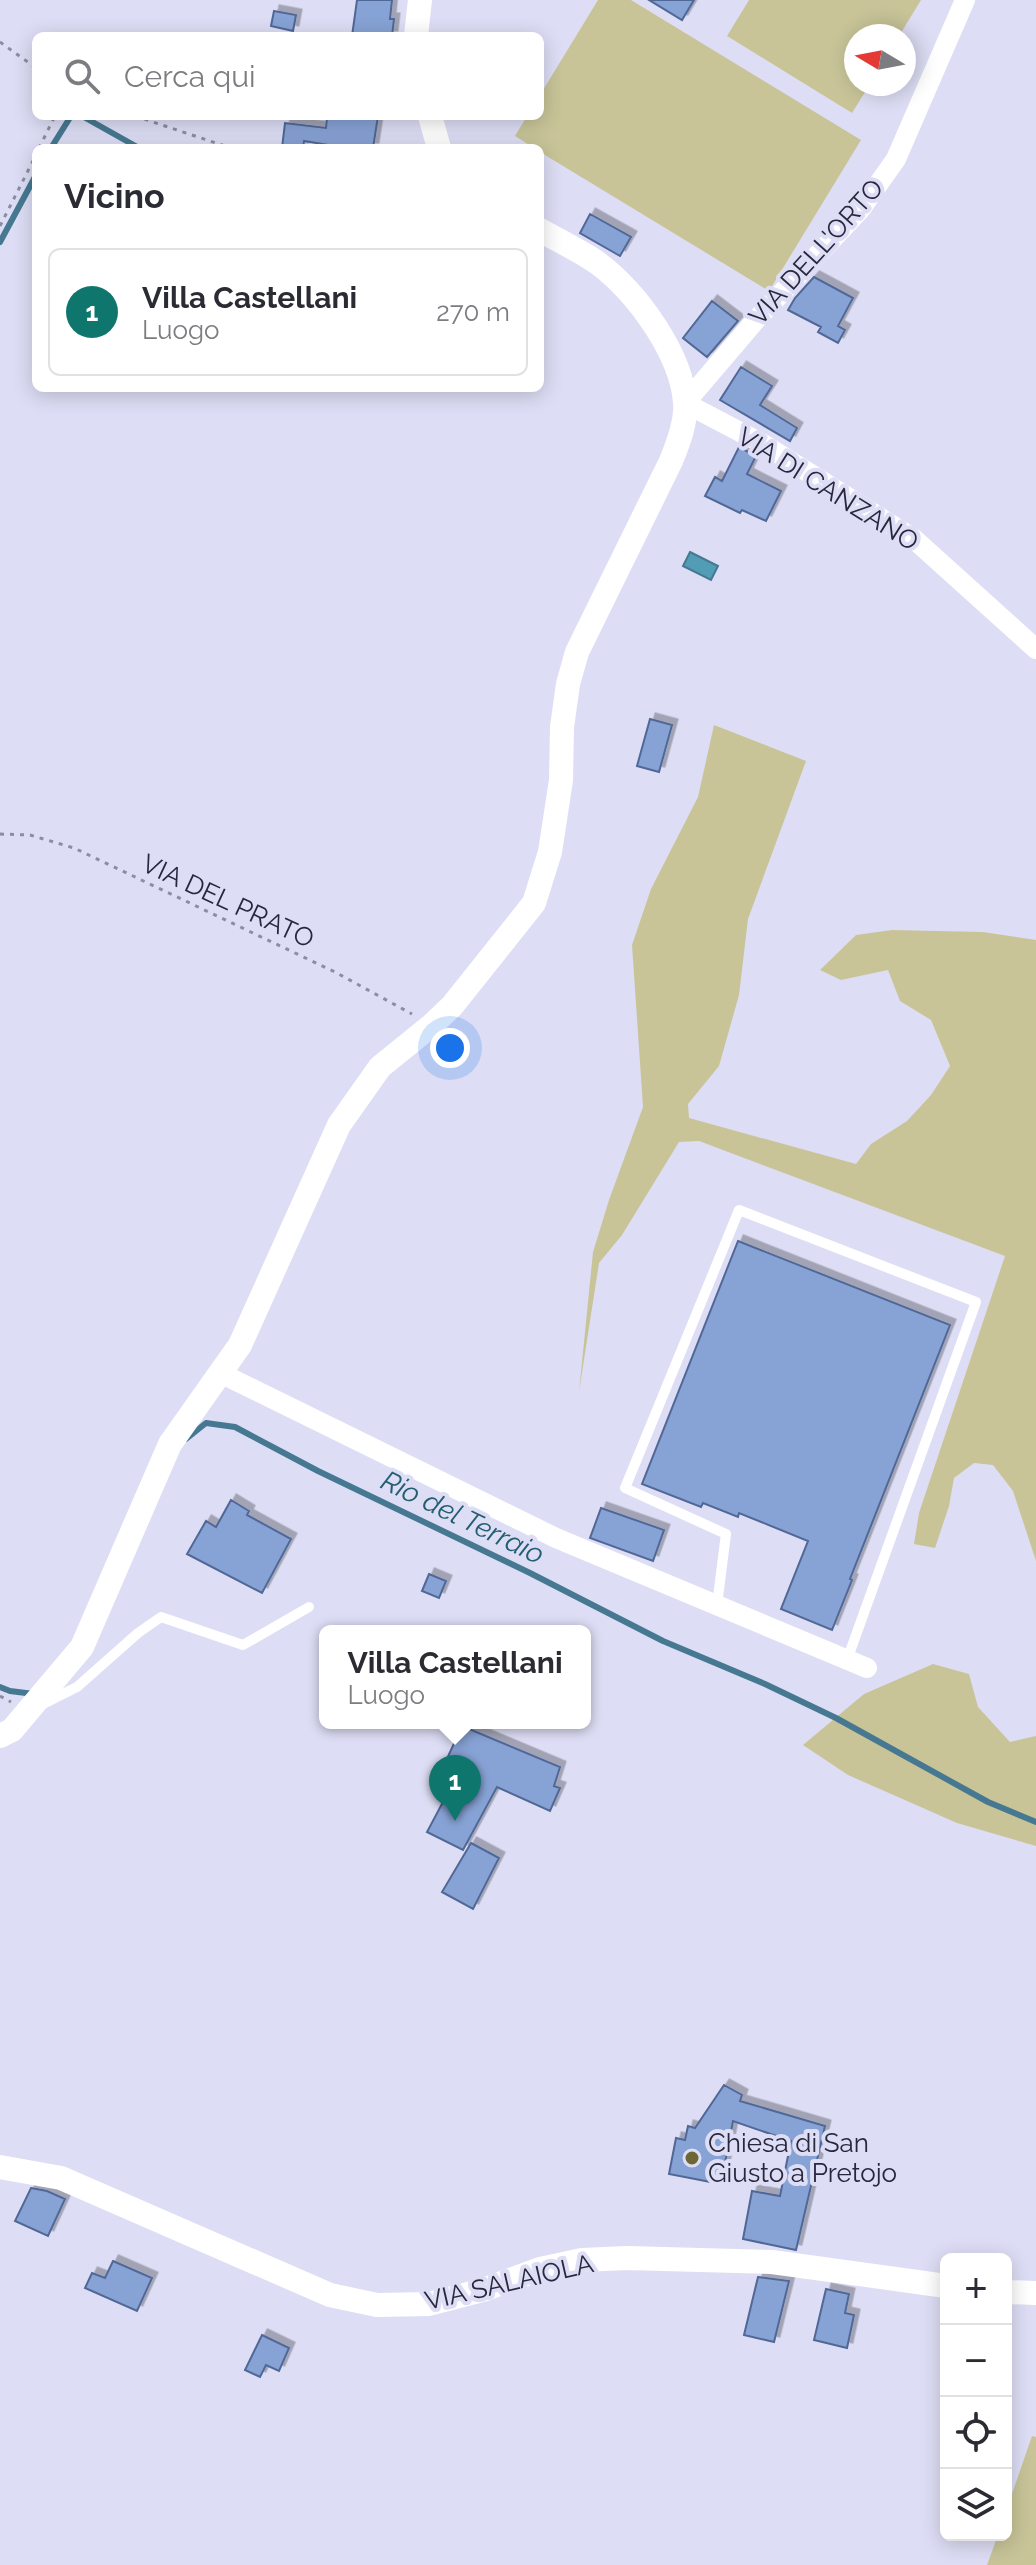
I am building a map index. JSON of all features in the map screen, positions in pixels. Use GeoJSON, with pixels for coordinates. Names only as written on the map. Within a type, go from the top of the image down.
{"type":"FeatureCollection","features":[{"type":"Feature","properties":{"kind":"street"},"geometry":{"type":"LineString","coordinates":[[416,32],[420,0]]}},
{"type":"Feature","properties":{"kind":"street","name":"VIA DELL'ORTO"},"geometry":{"type":"LineString","coordinates":[[685,403],[754,322],[860,210],[896,159],[965,0]]}},
{"type":"Feature","properties":{"kind":"street"},"geometry":{"type":"LineString","coordinates":[[431,120],[438,144]]}},
{"type":"Feature","properties":{"kind":"street"},"geometry":{"type":"LineString","coordinates":[[0,1736],[12,1730],[82,1647],[170,1444],[240,1345],[339,1125],[380,1067],[452,1006],[534,903],[550,852],[561,780],[562,727],[568,684],[577,652],[671,461],[679,442],[685,403],[670,354],[639,302],[599,264],[544,232]]}},
{"type":"Feature","properties":{"kind":"street","name":"VIA DI CANZANO"},"geometry":{"type":"LineString","coordinates":[[685,403],[763,444],[914,539],[1036,649]]}},
{"type":"Feature","properties":{"kind":"street"},"geometry":{"type":"LineString","coordinates":[[220,1373],[556,1538],[867,1668]]}},
{"type":"Feature","properties":{"kind":"street","name":"VIA SALAIOLA"},"geometry":{"type":"LineString","coordinates":[[0,2167],[61,2178],[330,2295],[377,2305],[429,2304],[483,2290],[540,2269],[582,2260],[627,2258],[772,2262],[940,2285]]}},
{"type":"Feature","properties":{"kind":"street"},"geometry":{"type":"LineString","coordinates":[[1012,2292],[1036,2293]]}},
{"type":"Feature","properties":{"kind":"lane"},"geometry":{"type":"LineString","coordinates":[[717,1605],[726,1534],[625,1488],[739,1210],[976,1302],[847,1660]]}},
{"type":"Feature","properties":{"kind":"lane"},"geometry":{"type":"LineString","coordinates":[[29,1710],[77,1687],[138,1633],[161,1617],[243,1645],[309,1607]]}},
{"type":"Feature","properties":{"kind":"path"},"geometry":{"type":"LineString","coordinates":[[0,42],[32,65]]}},
{"type":"Feature","properties":{"kind":"path"},"geometry":{"type":"LineString","coordinates":[[41,144],[53,120]]}},
{"type":"Feature","properties":{"kind":"path"},"geometry":{"type":"LineString","coordinates":[[147,120],[219,144]]}},
{"type":"Feature","properties":{"kind":"path"},"geometry":{"type":"LineString","coordinates":[[0,226],[32,163]]}},
{"type":"Feature","properties":{"kind":"path","name":"VIA DEL PRATO"},"geometry":{"type":"LineString","coordinates":[[0,834],[30,835],[74,848],[335,972],[432,1025]]}},
{"type":"Feature","properties":{"kind":"shaded area"},"geometry":{"type":"Polygon","coordinates":[[[598,0],[631,0],[861,140],[769,291],[544,154],[544,144],[528,144],[515,136],[525,120],[544,120],[544,88],[598,0]]]}},
{"type":"Feature","properties":{"kind":"shaded area"},"geometry":{"type":"Polygon","coordinates":[[[749,0],[921,0],[906,24],[844,24],[844,96],[863,96],[852,113],[727,36],[749,0]]]}},
{"type":"Feature","properties":{"kind":"shaded area"},"geometry":{"type":"Polygon","coordinates":[[[714,725],[806,761],[748,919],[739,995],[719,1066],[688,1104],[689,1118],[856,1164],[871,1144],[907,1121],[931,1095],[950,1066],[931,1020],[900,1001],[888,970],[841,980],[820,970],[856,935],[892,930],[983,932],[1036,940],[1036,1561],[1013,1491],[993,1465],[974,1463],[954,1478],[949,1506],[935,1548],[914,1544],[919,1513],[1005,1256],[699,1141],[679,1142],[622,1235],[599,1263],[579,1392],[593,1252],[643,1107],[632,945],[651,889],[698,797],[714,725]]]}},
{"type":"Feature","properties":{"kind":"shaded area"},"geometry":{"type":"Polygon","coordinates":[[[933,1664],[969,1674],[978,1707],[1010,1742],[1036,1736],[1036,1846],[957,1823],[848,1775],[803,1745],[864,1694],[933,1664]]]}},
{"type":"Feature","properties":{"kind":"shaded area"},"geometry":{"type":"Polygon","coordinates":[[[1032,2436],[1036,2437],[1036,2565],[987,2565],[996,2541],[1012,2541],[1012,2494],[1032,2436]]]}},
{"type":"Feature","properties":{"kind":"water"},"geometry":{"type":"Polygon","coordinates":[[[690,552],[718,566],[711,580],[683,566],[690,552]]]}},
{"type":"Feature","properties":{"kind":"building"},"geometry":{"type":"Polygon","coordinates":[[[357,0],[392,0],[392,32],[353,32],[357,0]]]}},
{"type":"Feature","properties":{"kind":"building"},"geometry":{"type":"Polygon","coordinates":[[[649,0],[694,0],[682,20],[649,0]]]}},
{"type":"Feature","properties":{"kind":"building"},"geometry":{"type":"Polygon","coordinates":[[[274,11],[296,15],[293,31],[271,26],[274,11]]]}},
{"type":"Feature","properties":{"kind":"building"},"geometry":{"type":"Polygon","coordinates":[[[327,120],[377,120],[374,144],[304,141],[304,144],[282,144],[285,123],[326,128],[327,120]]]}},
{"type":"Feature","properties":{"kind":"building"},"geometry":{"type":"Polygon","coordinates":[[[590,214],[631,237],[620,256],[580,233],[590,214]]]}},
{"type":"Feature","properties":{"kind":"building"},"geometry":{"type":"Polygon","coordinates":[[[814,277],[853,298],[838,326],[845,330],[838,343],[818,332],[821,327],[788,310],[814,277]]]}},
{"type":"Feature","properties":{"kind":"building"},"geometry":{"type":"Polygon","coordinates":[[[712,301],[738,321],[707,357],[683,338],[712,301]]]}},
{"type":"Feature","properties":{"kind":"building"},"geometry":{"type":"Polygon","coordinates":[[[741,367],[772,386],[760,405],[797,428],[790,441],[720,400],[741,367]]]}},
{"type":"Feature","properties":{"kind":"building"},"geometry":{"type":"Polygon","coordinates":[[[739,447],[756,456],[747,474],[781,491],[766,521],[742,510],[740,513],[705,496],[715,477],[722,481],[739,447]]]}},
{"type":"Feature","properties":{"kind":"building"},"geometry":{"type":"Polygon","coordinates":[[[650,719],[672,725],[659,772],[637,766],[650,719]]]}},
{"type":"Feature","properties":{"kind":"building"},"geometry":{"type":"Polygon","coordinates":[[[738,1241],[950,1325],[832,1630],[781,1609],[808,1541],[739,1513],[738,1517],[703,1503],[701,1507],[642,1484],[738,1241]]]}},
{"type":"Feature","properties":{"kind":"building"},"geometry":{"type":"Polygon","coordinates":[[[231,1500],[249,1511],[247,1515],[291,1539],[262,1593],[187,1554],[206,1521],[216,1527],[231,1500]]]}},
{"type":"Feature","properties":{"kind":"building"},"geometry":{"type":"Polygon","coordinates":[[[601,1508],[664,1530],[653,1561],[590,1538],[601,1508]]]}},
{"type":"Feature","properties":{"kind":"building"},"geometry":{"type":"Polygon","coordinates":[[[429,1574],[446,1581],[439,1598],[422,1591],[429,1574]]]}},
{"type":"Feature","properties":{"kind":"building"},"geometry":{"type":"Polygon","coordinates":[[[461,1729],[469,1729],[560,1767],[554,1786],[560,1788],[550,1811],[497,1787],[463,1850],[427,1832],[460,1770],[445,1763],[461,1729]]]}},
{"type":"Feature","properties":{"kind":"building"},"geometry":{"type":"Polygon","coordinates":[[[471,1843],[499,1858],[473,1909],[442,1892],[471,1843]]]}},
{"type":"Feature","properties":{"kind":"building"},"geometry":{"type":"Polygon","coordinates":[[[724,2085],[742,2095],[740,2101],[825,2126],[796,2250],[743,2239],[752,2191],[780,2196],[791,2141],[733,2121],[721,2184],[669,2174],[676,2138],[685,2140],[688,2126],[695,2128],[724,2085]]]}},
{"type":"Feature","properties":{"kind":"building"},"geometry":{"type":"Polygon","coordinates":[[[31,2188],[65,2199],[48,2236],[15,2221],[31,2188]]]}},
{"type":"Feature","properties":{"kind":"building"},"geometry":{"type":"Polygon","coordinates":[[[113,2261],[152,2278],[137,2311],[85,2288],[92,2273],[105,2278],[113,2261]]]}},
{"type":"Feature","properties":{"kind":"building"},"geometry":{"type":"Polygon","coordinates":[[[758,2277],[789,2281],[774,2342],[744,2335],[758,2277]]]}},
{"type":"Feature","properties":{"kind":"building"},"geometry":{"type":"Polygon","coordinates":[[[826,2289],[849,2294],[845,2313],[854,2315],[847,2348],[814,2340],[826,2289]]]}},
{"type":"Feature","properties":{"kind":"building"},"geometry":{"type":"Polygon","coordinates":[[[262,2335],[289,2348],[279,2371],[266,2365],[260,2377],[245,2370],[262,2335]]]}},
{"type":"Feature","properties":{"kind":"waterway"},"geometry":{"type":"LineString","coordinates":[[54,144],[68,120]]}},
{"type":"Feature","properties":{"kind":"waterway"},"geometry":{"type":"LineString","coordinates":[[89,120],[132,144]]}},
{"type":"Feature","properties":{"kind":"waterway"},"geometry":{"type":"LineString","coordinates":[[0,242],[32,182]]}},
{"type":"Feature","properties":{"kind":"waterway","name":"Rio del Terraio"},"geometry":{"type":"LineString","coordinates":[[186,1439],[206,1423],[235,1427],[663,1641],[836,1718],[988,1802],[1036,1822]]}},
{"type":"Feature","properties":{"kind":"waterway","name":"Rio del Terraio"},"geometry":{"type":"LineString","coordinates":[[0,1687],[34,1694]]}},
{"type":"Feature","properties":{"kind":"place","name":"Villa Castellani"},"geometry":{"type":"Point","coordinates":[455,1821]}},
{"type":"Feature","properties":{"kind":"place","name":"Chiesa di San Giusto a Pretojo"},"geometry":{"type":"Point","coordinates":[692,2158]}}]}
